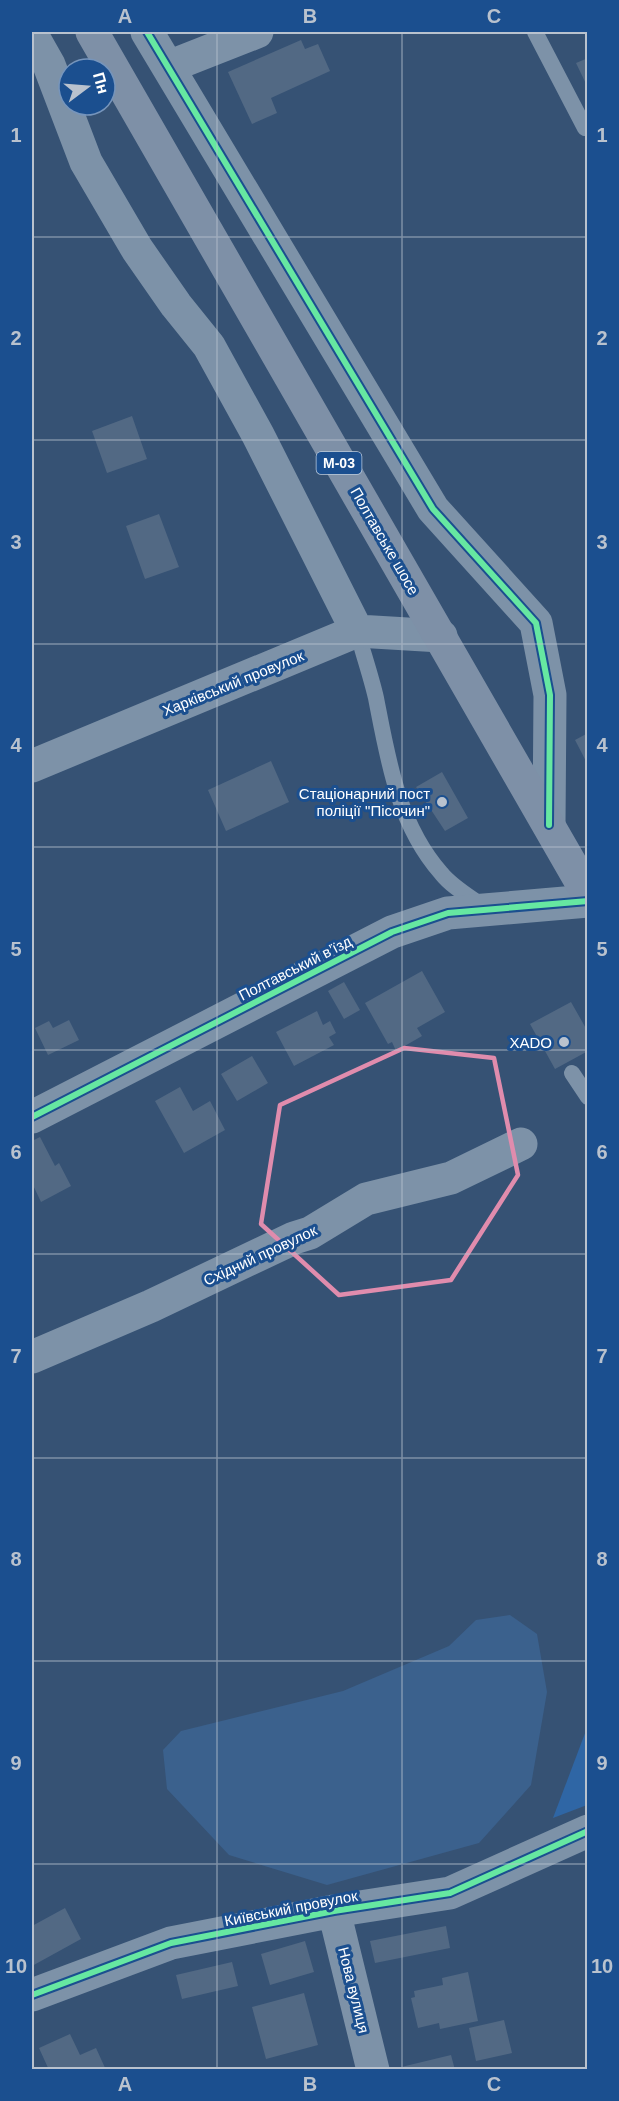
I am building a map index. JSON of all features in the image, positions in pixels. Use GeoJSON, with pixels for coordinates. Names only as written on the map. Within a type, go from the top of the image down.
{"type":"FeatureCollection","features":[{"type":"Feature","properties":{"kind":"highway","name":"Полтавське шосе"},"geometry":{"type":"LineString","coordinates":[[92,32],[549,825],[583,876]]}},
{"type":"Feature","properties":{"kind":"street"},"geometry":{"type":"LineString","coordinates":[[147,32],[433,509],[536,623],[550,695],[549,825]]}},
{"type":"Feature","properties":{"kind":"street"},"geometry":{"type":"LineString","coordinates":[[168,67],[257,32]]}},
{"type":"Feature","properties":{"kind":"street"},"geometry":{"type":"LineString","coordinates":[[32,35],[49,65],[86,162],[138,249],[176,305],[209,346],[258,435],[357,631]]}},
{"type":"Feature","properties":{"kind":"street","name":"Харківський провулок"},"geometry":{"type":"LineString","coordinates":[[32,766],[357,631],[441,636]]}},
{"type":"Feature","properties":{"kind":"street","name":"Полтавський в’їзд"},"geometry":{"type":"LineString","coordinates":[[32,1117],[392,932],[448,913],[588,901]]}},
{"type":"Feature","properties":{"kind":"street","name":"Східний провулок"},"geometry":{"type":"LineString","coordinates":[[32,1357],[151,1306],[294,1238],[310,1233],[366,1199],[452,1178],[521,1144]]}},
{"type":"Feature","properties":{"kind":"street","name":"Київський провулок"},"geometry":{"type":"LineString","coordinates":[[33,1992],[171,1943],[334,1911],[450,1893],[588,1831]]}},
{"type":"Feature","properties":{"kind":"street","name":"Нова вулиця"},"geometry":{"type":"LineString","coordinates":[[334,1911],[374,2070]]}},
{"type":"Feature","properties":{"kind":"lane"},"geometry":{"type":"LineString","coordinates":[[535,32],[585,128]]}},
{"type":"Feature","properties":{"kind":"lane"},"geometry":{"type":"LineString","coordinates":[[357,631],[375,696],[384,747],[397,793],[418,842],[441,874],[489,910]]}},
{"type":"Feature","properties":{"kind":"lane"},"geometry":{"type":"LineString","coordinates":[[572,1073],[588,1097]]}},
{"type":"Feature","properties":{"kind":"highlighted area"},"geometry":{"type":"Polygon","coordinates":[[[404,1048],[494,1058],[518,1175],[451,1280],[339,1295],[261,1224],[280,1105],[404,1048]]]}},
{"type":"Feature","properties":{"kind":"shaded area"},"geometry":{"type":"Polygon","coordinates":[[[510,1615],[537,1634],[547,1692],[531,1785],[479,1843],[327,1885],[229,1855],[167,1789],[163,1750],[181,1731],[343,1691],[449,1646],[476,1620],[510,1615]]]}},
{"type":"Feature","properties":{"kind":"shaded area"},"geometry":{"type":"Polygon","coordinates":[[[587,1728],[587,1805],[553,1818],[587,1728]]]}},
{"type":"Feature","properties":{"kind":"building"},"geometry":{"type":"Polygon","coordinates":[[[301,40],[305,49],[318,44],[330,71],[271,98],[277,113],[252,124],[228,72],[301,40]]]}},
{"type":"Feature","properties":{"kind":"building"},"geometry":{"type":"Polygon","coordinates":[[[588,58],[588,88],[576,63],[588,58]]]}},
{"type":"Feature","properties":{"kind":"building"},"geometry":{"type":"Polygon","coordinates":[[[132,416],[147,459],[107,473],[92,431],[132,416]]]}},
{"type":"Feature","properties":{"kind":"building"},"geometry":{"type":"Polygon","coordinates":[[[159,514],[179,567],[145,579],[126,526],[159,514]]]}},
{"type":"Feature","properties":{"kind":"building"},"geometry":{"type":"Polygon","coordinates":[[[588,733],[588,765],[575,740],[588,733]]]}},
{"type":"Feature","properties":{"kind":"building"},"geometry":{"type":"Polygon","coordinates":[[[271,761],[289,802],[226,831],[208,790],[271,761]]]}},
{"type":"Feature","properties":{"kind":"building","name":"Стаціонарний пост поліції \"Пісочин\""},"geometry":{"type":"Polygon","coordinates":[[[442,772],[468,818],[445,831],[416,787],[442,772]]]}},
{"type":"Feature","properties":{"kind":"building"},"geometry":{"type":"Polygon","coordinates":[[[422,971],[445,1012],[417,1028],[422,1036],[396,1051],[392,1042],[388,1044],[365,1003],[422,971]]]}},
{"type":"Feature","properties":{"kind":"building"},"geometry":{"type":"Polygon","coordinates":[[[344,982],[360,1010],[344,1019],[328,991],[344,982]]]}},
{"type":"Feature","properties":{"kind":"building","name":"XADO"},"geometry":{"type":"Polygon","coordinates":[[[571,1002],[588,1032],[588,1051],[555,1069],[530,1024],[571,1002]]]}},
{"type":"Feature","properties":{"kind":"building"},"geometry":{"type":"Polygon","coordinates":[[[317,1011],[323,1025],[330,1021],[336,1033],[329,1037],[334,1045],[294,1066],[276,1032],[317,1011]]]}},
{"type":"Feature","properties":{"kind":"building"},"geometry":{"type":"Polygon","coordinates":[[[69,1020],[79,1040],[48,1055],[35,1028],[49,1021],[53,1028],[69,1020]]]}},
{"type":"Feature","properties":{"kind":"building"},"geometry":{"type":"Polygon","coordinates":[[[252,1056],[268,1083],[237,1101],[221,1074],[252,1056]]]}},
{"type":"Feature","properties":{"kind":"building"},"geometry":{"type":"Polygon","coordinates":[[[180,1087],[193,1111],[210,1101],[225,1130],[184,1153],[155,1101],[180,1087]]]}},
{"type":"Feature","properties":{"kind":"building"},"geometry":{"type":"Polygon","coordinates":[[[40,1137],[55,1166],[59,1163],[71,1186],[41,1202],[32,1183],[32,1141],[40,1137]]]}},
{"type":"Feature","properties":{"kind":"building"},"geometry":{"type":"Polygon","coordinates":[[[65,1908],[81,1939],[32,1966],[32,1926],[65,1908]]]}},
{"type":"Feature","properties":{"kind":"building"},"geometry":{"type":"Polygon","coordinates":[[[446,1926],[450,1948],[375,1963],[370,1941],[446,1926]]]}},
{"type":"Feature","properties":{"kind":"building"},"geometry":{"type":"Polygon","coordinates":[[[305,1941],[314,1972],[270,1985],[261,1954],[305,1941]]]}},
{"type":"Feature","properties":{"kind":"building"},"geometry":{"type":"Polygon","coordinates":[[[232,1962],[238,1986],[182,1999],[176,1975],[232,1962]]]}},
{"type":"Feature","properties":{"kind":"building"},"geometry":{"type":"Polygon","coordinates":[[[468,1972],[478,2021],[440,2029],[439,2023],[418,2028],[411,1998],[415,1997],[414,1991],[443,1985],[442,1978],[468,1972]]]}},
{"type":"Feature","properties":{"kind":"building"},"geometry":{"type":"Polygon","coordinates":[[[304,1993],[318,2045],[266,2059],[252,2007],[304,1993]]]}},
{"type":"Feature","properties":{"kind":"building"},"geometry":{"type":"Polygon","coordinates":[[[504,2020],[512,2053],[476,2061],[469,2028],[504,2020]]]}},
{"type":"Feature","properties":{"kind":"building"},"geometry":{"type":"Polygon","coordinates":[[[70,2034],[80,2055],[96,2048],[106,2070],[49,2070],[39,2048],[70,2034]]]}},
{"type":"Feature","properties":{"kind":"building"},"geometry":{"type":"Polygon","coordinates":[[[451,2055],[455,2070],[393,2070],[393,2069],[451,2055]]]}},
{"type":"Feature","properties":{"kind":"cycle path"},"geometry":{"type":"LineString","coordinates":[[147,32],[433,509],[536,623],[550,695],[549,825]]}},
{"type":"Feature","properties":{"kind":"cycle path"},"geometry":{"type":"LineString","coordinates":[[32,1117],[392,932],[448,913],[588,901]]}},
{"type":"Feature","properties":{"kind":"cycle path"},"geometry":{"type":"LineString","coordinates":[[32,1995],[171,1943],[334,1911],[450,1893],[588,1831]]}},
{"type":"Feature","properties":{"kind":"place","name":"Стаціонарний пост поліції \"Пісочин\""},"geometry":{"type":"Point","coordinates":[442,802]}},
{"type":"Feature","properties":{"kind":"place","name":"XADO"},"geometry":{"type":"Point","coordinates":[564,1042]}}]}
